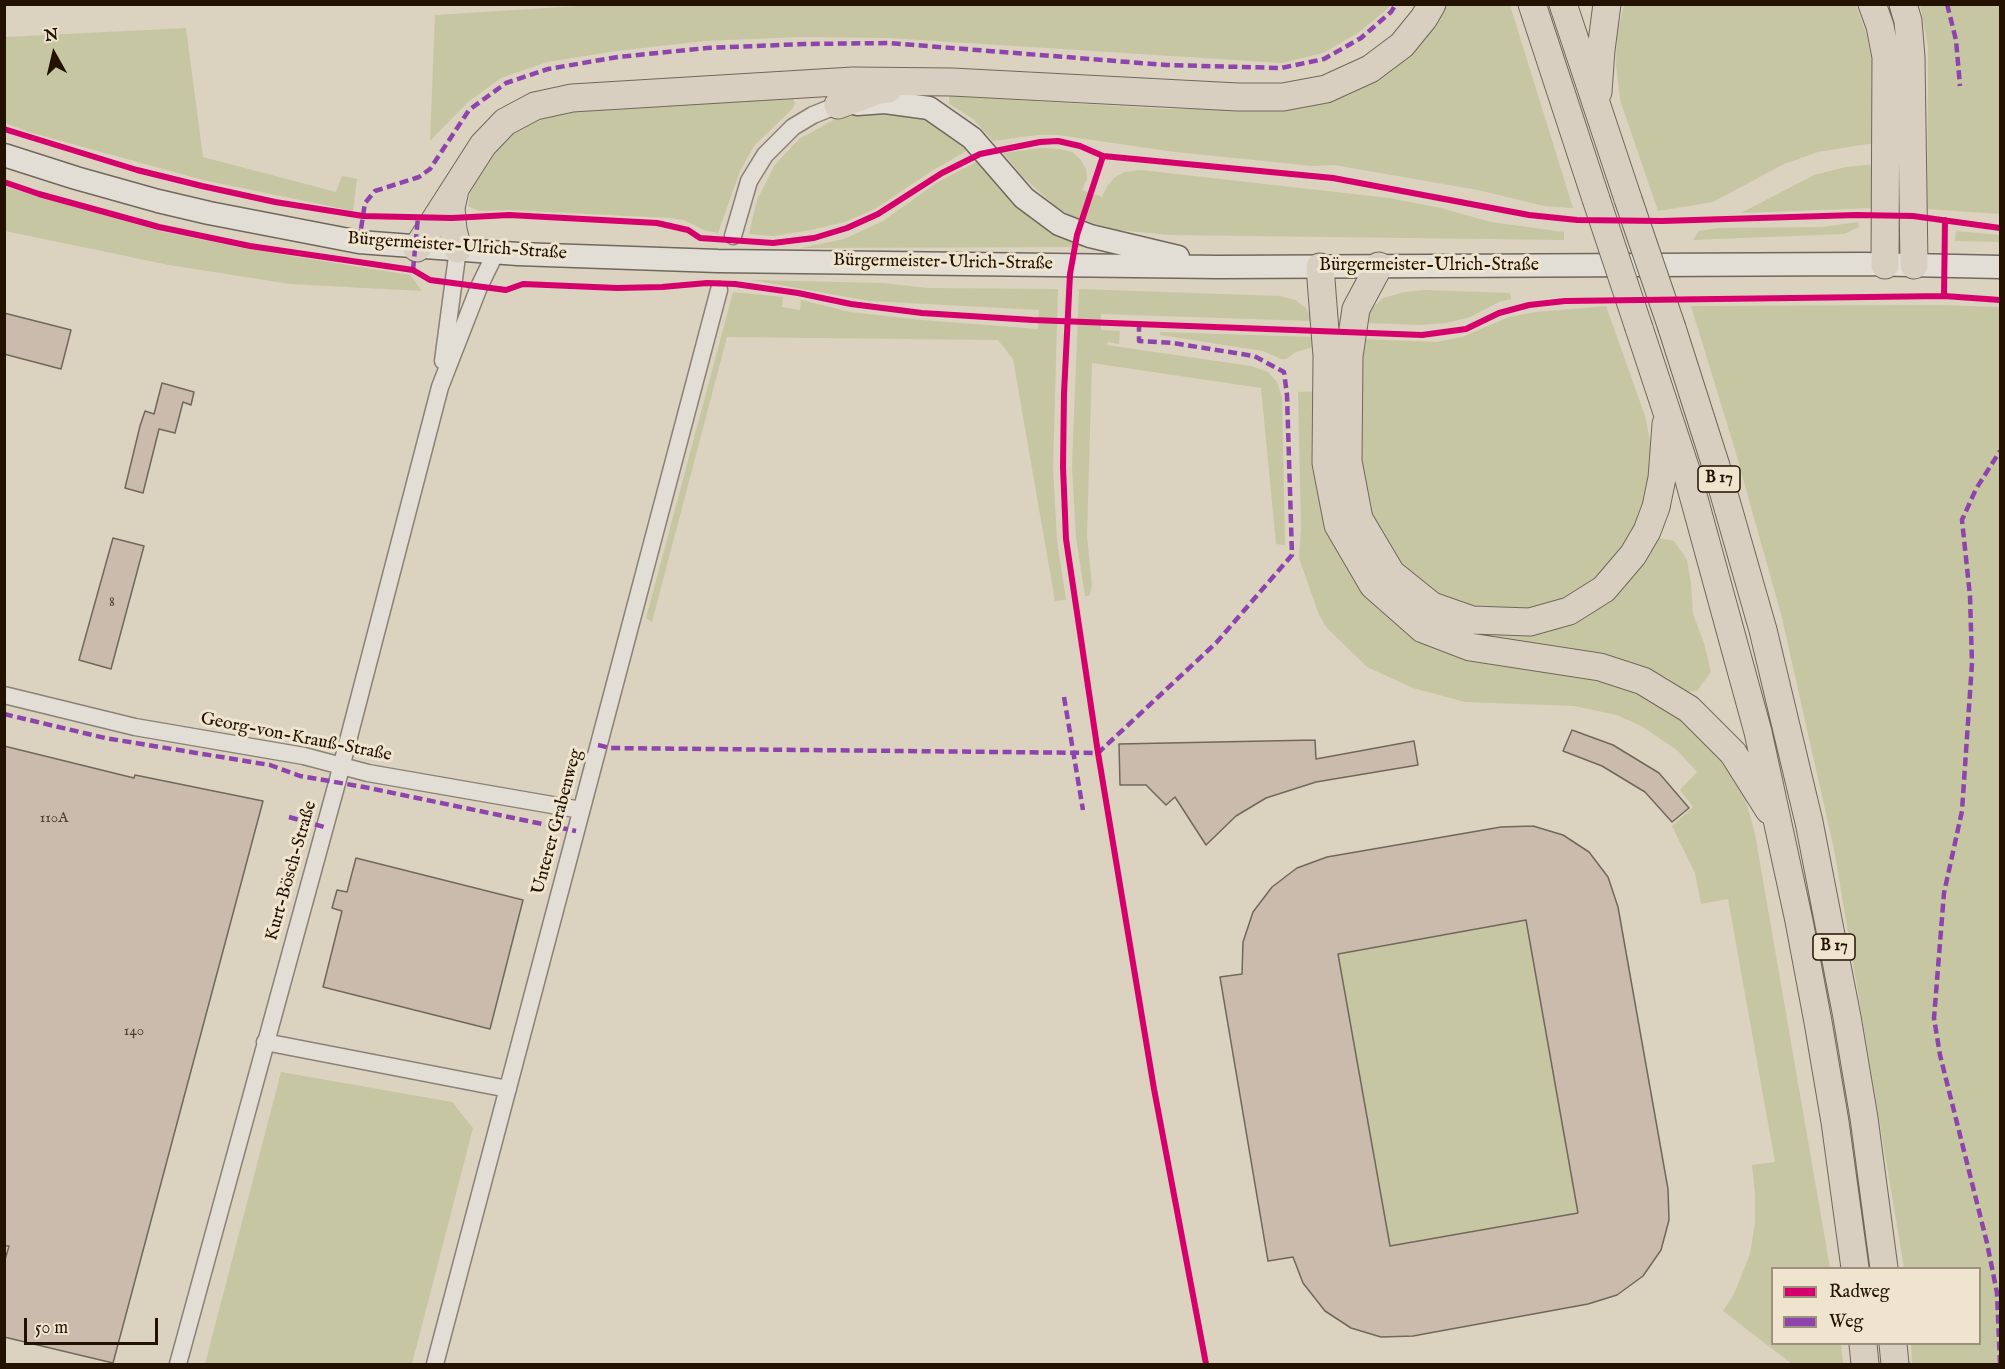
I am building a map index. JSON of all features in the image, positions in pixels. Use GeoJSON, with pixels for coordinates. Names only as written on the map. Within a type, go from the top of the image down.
{"type":"FeatureCollection","features":[{"type":"Feature","properties":{"kind":"highway"},"geometry":{"type":"LineString","coordinates":[[417,248],[483,146],[505,122],[535,106],[572,98],[853,81],[952,82],[1239,97],[1283,97],[1326,89],[1370,69],[1402,45],[1425,18],[1432,4]]}},
{"type":"Feature","properties":{"kind":"highway","name":"B 17"},"geometry":{"type":"LineString","coordinates":[[1532,4],[1694,495],[1734,639],[1779,826],[1818,1022],[1855,1267]]}},
{"type":"Feature","properties":{"kind":"highway","name":"B 17"},"geometry":{"type":"LineString","coordinates":[[1563,4],[1672,328],[1716,466],[1760,619],[1806,812],[1847,1017],[1864,1118],[1884,1267]]}},
{"type":"Feature","properties":{"kind":"highway"},"geometry":{"type":"LineString","coordinates":[[1597,105],[1607,4]]}},
{"type":"Feature","properties":{"kind":"highway"},"geometry":{"type":"LineString","coordinates":[[1872,4],[1880,26],[1886,57],[1885,264]]}},
{"type":"Feature","properties":{"kind":"highway"},"geometry":{"type":"LineString","coordinates":[[1903,4],[1908,21],[1911,57],[1914,265]]}},
{"type":"Feature","properties":{"kind":"highway"},"geometry":{"type":"LineString","coordinates":[[838,105],[879,90],[952,82]]}},
{"type":"Feature","properties":{"kind":"highway"},"geometry":{"type":"LineString","coordinates":[[456,186],[451,208],[458,249]]}},
{"type":"Feature","properties":{"kind":"highway"},"geometry":{"type":"LineString","coordinates":[[1379,266],[1356,309],[1349,356],[1348,461],[1359,519],[1364,528],[1391,573],[1432,606],[1472,620],[1530,622],[1569,611],[1604,589],[1633,555],[1647,531],[1656,507],[1662,478],[1667,411]]}},
{"type":"Feature","properties":{"kind":"highway"},"geometry":{"type":"LineString","coordinates":[[1320,267],[1327,356],[1326,463],[1338,525],[1373,585],[1424,628],[1470,647],[1600,667],[1643,681],[1689,709],[1733,753],[1779,826]]}},
{"type":"Feature","properties":{"kind":"highway"},"geometry":{"type":"LineString","coordinates":[[1863,1345],[1865,1365]]}},
{"type":"Feature","properties":{"kind":"highway"},"geometry":{"type":"LineString","coordinates":[[1893,1345],[1895,1365]]}},
{"type":"Feature","properties":{"kind":"main road"},"geometry":{"type":"LineString","coordinates":[[838,105],[885,102],[929,108],[972,138],[1024,198],[1059,224],[1090,236],[1218,267]]}},
{"type":"Feature","properties":{"kind":"main road","name":"Bürgermeister-Ulrich-Straße"},"geometry":{"type":"LineString","coordinates":[[4,155],[76,178],[208,213],[359,242],[417,248],[718,261],[1218,267],[1885,264],[2001,267]]}},
{"type":"Feature","properties":{"kind":"street"},"geometry":{"type":"LineString","coordinates":[[733,236],[749,182],[765,155],[793,127],[813,115],[838,105]]}},
{"type":"Feature","properties":{"kind":"street","name":"Kurt-Bösch-Straße"},"geometry":{"type":"LineString","coordinates":[[440,387],[458,249]]}},
{"type":"Feature","properties":{"kind":"street","name":"Kurt-Bösch-Straße"},"geometry":{"type":"LineString","coordinates":[[178,1365],[342,765],[440,387],[479,287],[496,252]]}},
{"type":"Feature","properties":{"kind":"street","name":"Unterer Grabenweg"},"geometry":{"type":"LineString","coordinates":[[435,1365],[719,290]]}},
{"type":"Feature","properties":{"kind":"street","name":"Georg-von-Krauß-Straße"},"geometry":{"type":"LineString","coordinates":[[4,695],[135,727],[304,756],[368,773],[581,810]]}},
{"type":"Feature","properties":{"kind":"street"},"geometry":{"type":"LineString","coordinates":[[265,1042],[508,1089]]}},
{"type":"Feature","properties":{"kind":"green space"},"geometry":{"type":"Polygon","coordinates":[[[610,4],[1390,5],[1358,33],[1323,53],[1282,63],[889,38],[801,37],[705,41],[616,51],[547,62],[501,78],[468,102],[430,141],[435,15],[610,4]]]}},
{"type":"Feature","properties":{"kind":"green space"},"geometry":{"type":"Polygon","coordinates":[[[1445,5],[1510,5],[1573,208],[1544,206],[1478,190],[1334,165],[1313,166],[1175,152],[1058,135],[1038,135],[993,141],[973,119],[949,104],[949,96],[1166,109],[1278,108],[1308,105],[1445,5]]]}},
{"type":"Feature","properties":{"kind":"green space"},"geometry":{"type":"Polygon","coordinates":[[[1624,5],[1856,5],[1866,33],[1873,67],[1874,143],[1818,152],[1784,164],[1713,202],[1658,211],[1620,100],[1616,64],[1617,34],[1624,5]]]}},
{"type":"Feature","properties":{"kind":"green space"},"geometry":{"type":"Polygon","coordinates":[[[1920,5],[1944,5],[1945,7],[1950,5],[2000,5],[2000,214],[1927,209],[1928,47],[1920,5]]]}},
{"type":"Feature","properties":{"kind":"green space"},"geometry":{"type":"Polygon","coordinates":[[[186,28],[203,157],[336,192],[342,176],[357,179],[353,211],[203,180],[29,132],[5,123],[5,37],[186,28]]]}},
{"type":"Feature","properties":{"kind":"green space"},"geometry":{"type":"Polygon","coordinates":[[[793,98],[795,104],[793,108],[754,146],[740,171],[718,233],[704,230],[684,220],[670,218],[510,210],[479,211],[468,206],[471,188],[486,159],[509,136],[547,115],[563,112],[793,98]]]}},
{"type":"Feature","properties":{"kind":"green space"},"geometry":{"type":"Polygon","coordinates":[[[903,111],[932,122],[950,133],[968,150],[875,209],[845,222],[774,236],[749,234],[757,200],[774,166],[799,139],[839,117],[873,112],[903,111]]]}},
{"type":"Feature","properties":{"kind":"green space"},"geometry":{"type":"Polygon","coordinates":[[[1040,148],[1072,152],[1086,169],[1087,179],[1082,190],[1102,197],[1115,177],[1125,172],[1141,170],[1389,198],[1441,208],[1491,222],[1564,232],[1564,240],[1169,235],[1118,230],[1068,214],[1055,206],[1023,177],[1003,153],[1040,148]]]}},
{"type":"Feature","properties":{"kind":"green space"},"geometry":{"type":"Polygon","coordinates":[[[978,161],[1009,199],[1024,212],[1093,247],[801,248],[844,239],[883,221],[938,182],[978,161]]]}},
{"type":"Feature","properties":{"kind":"green space"},"geometry":{"type":"Polygon","coordinates":[[[1874,164],[1872,208],[1741,213],[1814,175],[1846,167],[1874,164]]]}},
{"type":"Feature","properties":{"kind":"green space"},"geometry":{"type":"Polygon","coordinates":[[[5,187],[164,232],[249,249],[410,275],[422,291],[290,284],[169,265],[5,231],[5,187]]]}},
{"type":"Feature","properties":{"kind":"green space"},"geometry":{"type":"Polygon","coordinates":[[[1858,222],[1859,227],[1844,234],[1693,240],[1699,231],[1719,228],[1822,227],[1858,222]]]}},
{"type":"Feature","properties":{"kind":"green space"},"geometry":{"type":"Polygon","coordinates":[[[1956,231],[2000,235],[2000,242],[1955,241],[1956,231]]]}},
{"type":"Feature","properties":{"kind":"green space"},"geometry":{"type":"Polygon","coordinates":[[[751,280],[883,283],[928,288],[1058,289],[1053,468],[1057,541],[1066,600],[1055,601],[1013,359],[998,340],[727,337],[652,622],[646,618],[733,292],[783,297],[782,307],[800,310],[801,300],[850,312],[1038,329],[1039,310],[870,301],[751,280]]]}},
{"type":"Feature","properties":{"kind":"green space"},"geometry":{"type":"Polygon","coordinates":[[[1079,289],[1280,296],[1295,300],[1306,308],[1312,321],[1101,314],[1101,330],[1120,331],[1119,344],[1108,342],[1107,345],[1251,366],[1268,372],[1277,382],[1282,397],[1285,545],[1276,544],[1261,388],[1092,363],[1087,536],[1092,586],[1089,596],[1085,596],[1076,538],[1072,466],[1079,289]]]}},
{"type":"Feature","properties":{"kind":"green space"},"geometry":{"type":"Polygon","coordinates":[[[1425,290],[1510,293],[1511,299],[1499,302],[1470,317],[1447,323],[1420,325],[1368,323],[1371,309],[1383,298],[1404,292],[1425,290]]]}},
{"type":"Feature","properties":{"kind":"green space"},"geometry":{"type":"Polygon","coordinates":[[[1940,305],[2000,307],[2000,1364],[1912,1364],[1911,1345],[1981,1345],[1981,1267],[1904,1267],[1834,849],[1781,614],[1735,450],[1691,306],[1940,305]]]}},
{"type":"Feature","properties":{"kind":"green space"},"geometry":{"type":"Polygon","coordinates":[[[1606,306],[1645,416],[1653,455],[1649,505],[1600,583],[1565,603],[1527,614],[1474,611],[1437,598],[1399,568],[1369,516],[1359,460],[1358,393],[1365,339],[1436,342],[1462,337],[1509,317],[1536,312],[1606,306]]]}},
{"type":"Feature","properties":{"kind":"green space"},"geometry":{"type":"Polygon","coordinates":[[[1160,332],[1313,337],[1313,347],[1281,359],[1263,351],[1160,335],[1160,332]]]}},
{"type":"Feature","properties":{"kind":"green space"},"geometry":{"type":"Polygon","coordinates":[[[1327,391],[1326,463],[1423,628],[1600,667],[1733,753],[1755,834],[1830,1267],[1771,1267],[1771,1345],[1841,1345],[1843,1364],[1792,1364],[1723,1311],[1734,1294],[1750,1254],[1755,1223],[1752,1165],[1775,1162],[1728,899],[1701,904],[1695,873],[1672,826],[1693,807],[1680,790],[1697,772],[1678,751],[1643,727],[1617,715],[1574,706],[1465,702],[1413,688],[1367,667],[1327,628],[1319,615],[1299,558],[1301,528],[1298,392],[1327,391]]]}},
{"type":"Feature","properties":{"kind":"green space"},"geometry":{"type":"Polygon","coordinates":[[[1659,538],[1674,541],[1687,560],[1693,614],[1704,643],[1711,672],[1697,691],[1686,692],[1666,677],[1631,663],[1463,633],[1629,578],[1645,561],[1659,538]]]}},
{"type":"Feature","properties":{"kind":"green space"},"geometry":{"type":"Polygon","coordinates":[[[1533,826],[1563,835],[1589,852],[1608,877],[1618,907],[1668,1189],[1669,1220],[1661,1250],[1643,1276],[1617,1295],[1588,1304],[1413,1336],[1381,1337],[1351,1328],[1325,1311],[1303,1283],[1293,1258],[1268,1261],[1220,977],[1242,974],[1243,942],[1253,912],[1272,887],[1297,868],[1327,857],[1501,827],[1533,826]]]}},
{"type":"Feature","properties":{"kind":"green space"},"geometry":{"type":"Polygon","coordinates":[[[281,1072],[452,1102],[473,1128],[412,1364],[205,1364],[281,1072]]]}},
{"type":"Feature","properties":{"kind":"building"},"geometry":{"type":"Polygon","coordinates":[[[4,313],[71,330],[61,369],[4,354],[4,313]]]}},
{"type":"Feature","properties":{"kind":"building"},"geometry":{"type":"Polygon","coordinates":[[[162,383],[194,392],[191,405],[183,402],[175,433],[159,429],[143,493],[125,488],[145,411],[154,414],[162,383]]]}},
{"type":"Feature","properties":{"kind":"building"},"geometry":{"type":"Polygon","coordinates":[[[113,538],[144,546],[111,669],[79,660],[113,538]]]}},
{"type":"Feature","properties":{"kind":"building"},"geometry":{"type":"Polygon","coordinates":[[[1572,730],[1613,745],[1659,773],[1689,808],[1672,822],[1645,792],[1602,766],[1563,751],[1572,730]]]}},
{"type":"Feature","properties":{"kind":"building"},"geometry":{"type":"Polygon","coordinates":[[[1315,740],[1316,759],[1414,741],[1418,765],[1316,782],[1266,798],[1236,816],[1206,845],[1175,797],[1166,805],[1146,785],[1120,785],[1119,744],[1315,740]]]}},
{"type":"Feature","properties":{"kind":"building"},"geometry":{"type":"Polygon","coordinates":[[[4,746],[134,778],[135,775],[263,801],[113,1363],[4,1337],[4,1263],[9,1246],[4,1246],[4,746]]]}},
{"type":"Feature","properties":{"kind":"building"},"geometry":{"type":"Polygon","coordinates":[[[1533,826],[1563,835],[1589,852],[1608,877],[1618,907],[1668,1189],[1669,1220],[1661,1250],[1643,1276],[1617,1295],[1588,1304],[1413,1336],[1381,1337],[1351,1328],[1325,1311],[1303,1283],[1293,1257],[1268,1261],[1220,977],[1242,974],[1243,942],[1253,912],[1272,887],[1297,868],[1327,857],[1501,827],[1533,826]],[[1526,920],[1338,954],[1390,1246],[1578,1213],[1526,920]]]}},
{"type":"Feature","properties":{"kind":"building"},"geometry":{"type":"Polygon","coordinates":[[[356,858],[523,900],[490,1029],[323,987],[342,911],[332,908],[337,890],[347,892],[356,858]]]}},
{"type":"Feature","properties":{"kind":"marked path"},"geometry":{"type":"LineString","coordinates":[[359,242],[365,203],[375,191],[419,177],[430,169],[469,110],[506,83],[548,69],[618,57],[707,48],[889,43],[1166,65],[1281,68],[1324,59],[1361,38],[1391,12],[1396,4]]}},
{"type":"Feature","properties":{"kind":"marked path"},"geometry":{"type":"LineString","coordinates":[[1947,4],[1956,40],[1960,86]]}},
{"type":"Feature","properties":{"kind":"marked path"},"geometry":{"type":"LineString","coordinates":[[413,270],[418,217]]}},
{"type":"Feature","properties":{"kind":"marked path"},"geometry":{"type":"LineString","coordinates":[[598,745],[610,748],[1098,753],[1216,643],[1292,555],[1287,395],[1284,372],[1254,356],[1173,343],[1139,341],[1139,324]]}},
{"type":"Feature","properties":{"kind":"marked path"},"geometry":{"type":"LineString","coordinates":[[2000,451],[1976,489],[1962,520],[1970,596],[1972,663],[1962,811],[1944,893],[1934,1018],[1940,1055],[1987,1243],[1997,1293],[2000,1364]]}},
{"type":"Feature","properties":{"kind":"marked path"},"geometry":{"type":"LineString","coordinates":[[1064,697],[1083,810]]}},
{"type":"Feature","properties":{"kind":"marked path"},"geometry":{"type":"LineString","coordinates":[[4,714],[105,738],[270,765],[300,776],[576,831]]}},
{"type":"Feature","properties":{"kind":"marked path"},"geometry":{"type":"LineString","coordinates":[[289,817],[324,827]]}},
{"type":"Feature","properties":{"kind":"cycle path"},"geometry":{"type":"LineString","coordinates":[[4,129],[137,170],[202,186],[275,202],[363,216],[452,218],[509,215],[657,223],[688,230],[700,238],[773,243],[814,238],[847,228],[878,214],[942,173],[980,154],[1040,142],[1058,141],[1080,146],[1103,156],[1333,178],[1529,215],[1577,220],[1662,221],[1856,215],[1913,216],[2000,228]]}},
{"type":"Feature","properties":{"kind":"cycle path"},"geometry":{"type":"LineString","coordinates":[[1103,156],[1077,235],[1070,274],[1064,393],[1063,467],[1066,539],[1098,753],[1154,1089],[1206,1364]]}},
{"type":"Feature","properties":{"kind":"cycle path"},"geometry":{"type":"LineString","coordinates":[[4,182],[159,227],[250,246],[413,270],[430,280],[506,290],[523,284],[617,288],[707,283],[735,284],[798,293],[851,304],[922,313],[1033,320],[1422,335],[1466,329],[1499,313],[1529,305],[1565,301],[1944,296],[2000,300]]}},
{"type":"Feature","properties":{"kind":"cycle path"},"geometry":{"type":"LineString","coordinates":[[1944,296],[1945,220]]}}]}
